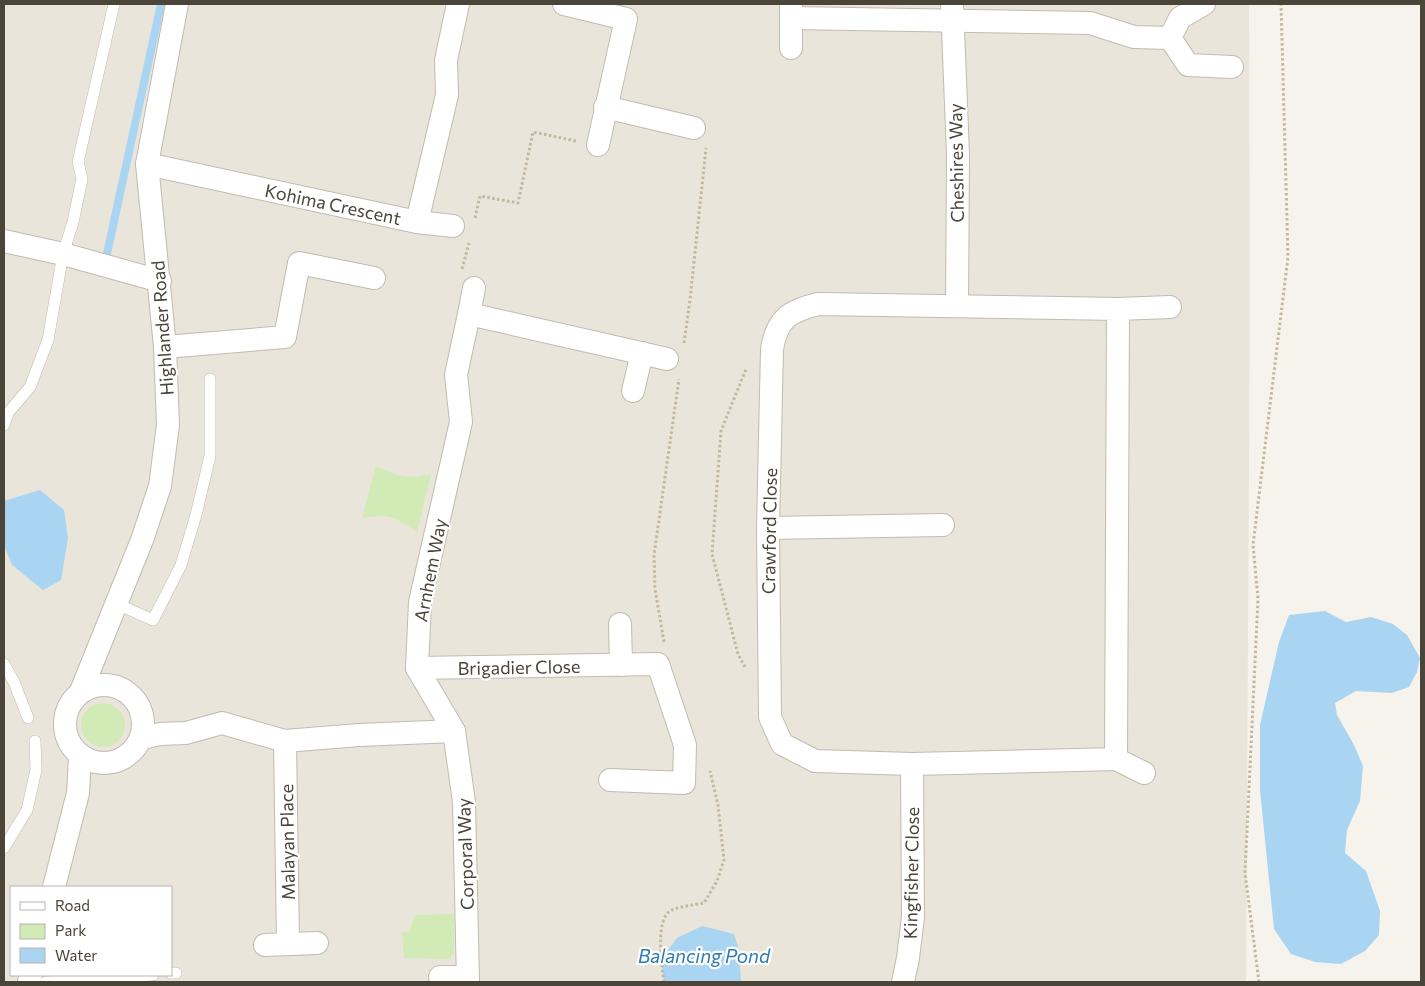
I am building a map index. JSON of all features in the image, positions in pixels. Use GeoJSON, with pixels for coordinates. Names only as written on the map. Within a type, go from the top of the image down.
{"type":"FeatureCollection","features":[{"type":"Feature","properties":{"kind":"street","name":"Highlander Road"},"geometry":{"type":"LineString","coordinates":[[81,691],[142,540],[160,486],[168,425],[165,348],[160,281],[147,164],[177,4]]}},
{"type":"Feature","properties":{"kind":"street","name":"Kohima Crescent"},"geometry":{"type":"LineString","coordinates":[[147,164],[417,222],[447,95],[446,60],[458,4]]}},
{"type":"Feature","properties":{"kind":"street"},"geometry":{"type":"LineString","coordinates":[[564,4],[628,11],[598,145]]}},
{"type":"Feature","properties":{"kind":"street"},"geometry":{"type":"LineString","coordinates":[[1170,38],[1180,18],[1204,4]]}},
{"type":"Feature","properties":{"kind":"street"},"geometry":{"type":"LineString","coordinates":[[791,48],[791,11],[952,12],[1090,23],[1134,37],[1170,38]]}},
{"type":"Feature","properties":{"kind":"street","name":"Cheshires Way"},"geometry":{"type":"LineString","coordinates":[[952,12],[958,155],[957,306]]}},
{"type":"Feature","properties":{"kind":"street"},"geometry":{"type":"LineString","coordinates":[[1170,38],[1188,65],[1232,67]]}},
{"type":"Feature","properties":{"kind":"street"},"geometry":{"type":"LineString","coordinates":[[605,108],[694,128]]}},
{"type":"Feature","properties":{"kind":"street"},"geometry":{"type":"LineString","coordinates":[[417,222],[463,228]]}},
{"type":"Feature","properties":{"kind":"street"},"geometry":{"type":"LineString","coordinates":[[4,241],[64,254],[160,281]]}},
{"type":"Feature","properties":{"kind":"street"},"geometry":{"type":"LineString","coordinates":[[165,348],[285,337],[299,263],[374,278]]}},
{"type":"Feature","properties":{"kind":"street","name":"Arnhem Way"},"geometry":{"type":"LineString","coordinates":[[416,668],[420,602],[461,422],[456,375],[474,288]]}},
{"type":"Feature","properties":{"kind":"street","name":"Crawford Close"},"geometry":{"type":"LineString","coordinates":[[1144,773],[1116,759],[912,764],[815,761],[782,744],[770,717],[768,528],[772,349],[774,337],[783,320],[797,309],[818,304],[1118,309],[1170,308]]}},
{"type":"Feature","properties":{"kind":"street"},"geometry":{"type":"LineString","coordinates":[[1116,759],[1118,309]]}},
{"type":"Feature","properties":{"kind":"street"},"geometry":{"type":"LineString","coordinates":[[469,314],[642,353],[677,359]]}},
{"type":"Feature","properties":{"kind":"street"},"geometry":{"type":"LineString","coordinates":[[633,391],[642,353]]}},
{"type":"Feature","properties":{"kind":"street"},"geometry":{"type":"LineString","coordinates":[[768,528],[943,525]]}},
{"type":"Feature","properties":{"kind":"street"},"geometry":{"type":"LineString","coordinates":[[620,624],[621,665]]}},
{"type":"Feature","properties":{"kind":"street","name":"Highlander Road"},"geometry":{"type":"LineString","coordinates":[[100,645],[104,684]]}},
{"type":"Feature","properties":{"kind":"street","name":"Brigadier Close"},"geometry":{"type":"LineString","coordinates":[[416,668],[658,664],[685,745],[684,783],[610,780]]}},
{"type":"Feature","properties":{"kind":"street"},"geometry":{"type":"LineString","coordinates":[[148,733],[141,711],[135,700],[127,692],[116,686],[104,684],[92,686],[81,691],[72,700],[66,711],[64,724],[66,736],[72,747],[80,756],[92,762],[104,764],[116,762],[127,756],[148,733],[186,733],[222,723],[285,741],[359,735],[454,731],[416,668]]}},
{"type":"Feature","properties":{"kind":"street","name":"Corporal Way"},"geometry":{"type":"LineString","coordinates":[[440,978],[468,979],[464,802],[454,731]]}},
{"type":"Feature","properties":{"kind":"street","name":"Malayan Place"},"geometry":{"type":"LineString","coordinates":[[285,741],[288,944]]}},
{"type":"Feature","properties":{"kind":"street"},"geometry":{"type":"LineString","coordinates":[[54,886],[78,793],[80,756]]}},
{"type":"Feature","properties":{"kind":"street"},"geometry":{"type":"LineString","coordinates":[[78,793],[104,764]]}},
{"type":"Feature","properties":{"kind":"street","name":"Kingfisher Close"},"geometry":{"type":"LineString","coordinates":[[903,982],[914,917],[912,764]]}},
{"type":"Feature","properties":{"kind":"street"},"geometry":{"type":"LineString","coordinates":[[266,944],[317,943]]}},
{"type":"Feature","properties":{"kind":"lane"},"geometry":{"type":"LineString","coordinates":[[4,425],[8,413],[30,387],[48,340],[64,254],[82,179],[78,162],[114,4]]}},
{"type":"Feature","properties":{"kind":"lane"},"geometry":{"type":"LineString","coordinates":[[117,604],[152,620],[180,565],[196,515],[210,456],[210,379]]}},
{"type":"Feature","properties":{"kind":"lane"},"geometry":{"type":"LineString","coordinates":[[4,664],[14,682],[28,718]]}},
{"type":"Feature","properties":{"kind":"lane"},"geometry":{"type":"LineString","coordinates":[[4,848],[27,810],[36,770],[35,741]]}},
{"type":"Feature","properties":{"kind":"lane"},"geometry":{"type":"LineString","coordinates":[[46,982],[138,976]]}},
{"type":"Feature","properties":{"kind":"path"},"geometry":{"type":"LineString","coordinates":[[1259,982],[1245,874],[1258,599],[1253,545],[1288,257],[1281,4]]}},
{"type":"Feature","properties":{"kind":"path"},"geometry":{"type":"LineString","coordinates":[[666,650],[655,589],[654,554],[677,359],[690,300],[708,124],[694,128]]}},
{"type":"Feature","properties":{"kind":"path"},"geometry":{"type":"LineString","coordinates":[[474,288],[462,270],[463,228],[480,196],[518,204],[533,132],[598,145]]}},
{"type":"Feature","properties":{"kind":"path"},"geometry":{"type":"LineString","coordinates":[[746,670],[738,654],[712,554],[721,431],[748,364],[772,349]]}},
{"type":"Feature","properties":{"kind":"path"},"geometry":{"type":"LineString","coordinates":[[664,982],[661,959],[662,921],[669,912],[704,903],[717,881],[724,860],[718,805],[708,763]]}},
{"type":"Feature","properties":{"kind":"shaded area"},"geometry":{"type":"Polygon","coordinates":[[[4,4],[1249,4],[1250,294],[1246,982],[4,982],[4,4]]]}},
{"type":"Feature","properties":{"kind":"green space"},"geometry":{"type":"Polygon","coordinates":[[[376,466],[403,476],[431,474],[417,532],[397,520],[385,516],[362,518],[376,466]]]}},
{"type":"Feature","properties":{"kind":"green space"},"geometry":{"type":"Polygon","coordinates":[[[99,703],[107,703],[119,709],[125,725],[119,741],[107,747],[99,747],[87,741],[81,729],[81,721],[87,709],[99,703]]]}},
{"type":"Feature","properties":{"kind":"green space"},"geometry":{"type":"Polygon","coordinates":[[[454,914],[454,953],[449,959],[404,958],[402,932],[410,932],[416,915],[454,914]]]}},
{"type":"Feature","properties":{"kind":"water"},"geometry":{"type":"Polygon","coordinates":[[[40,490],[64,510],[68,538],[61,580],[43,590],[12,565],[4,545],[4,501],[40,490]]]}},
{"type":"Feature","properties":{"kind":"water"},"geometry":{"type":"Polygon","coordinates":[[[1325,611],[1346,622],[1371,617],[1393,624],[1407,635],[1420,658],[1417,672],[1409,687],[1392,693],[1356,691],[1335,703],[1337,715],[1354,745],[1363,766],[1360,801],[1347,830],[1345,853],[1366,871],[1380,911],[1379,935],[1365,951],[1341,964],[1315,962],[1291,954],[1274,929],[1260,790],[1260,725],[1279,642],[1289,615],[1325,611]]]}},
{"type":"Feature","properties":{"kind":"water","name":"Balancing Pond"},"geometry":{"type":"Polygon","coordinates":[[[702,926],[734,934],[739,950],[741,982],[664,982],[661,959],[677,938],[702,926]]]}},
{"type":"Feature","properties":{"kind":"waterway"},"geometry":{"type":"LineString","coordinates":[[105,263],[161,4]]}}]}
